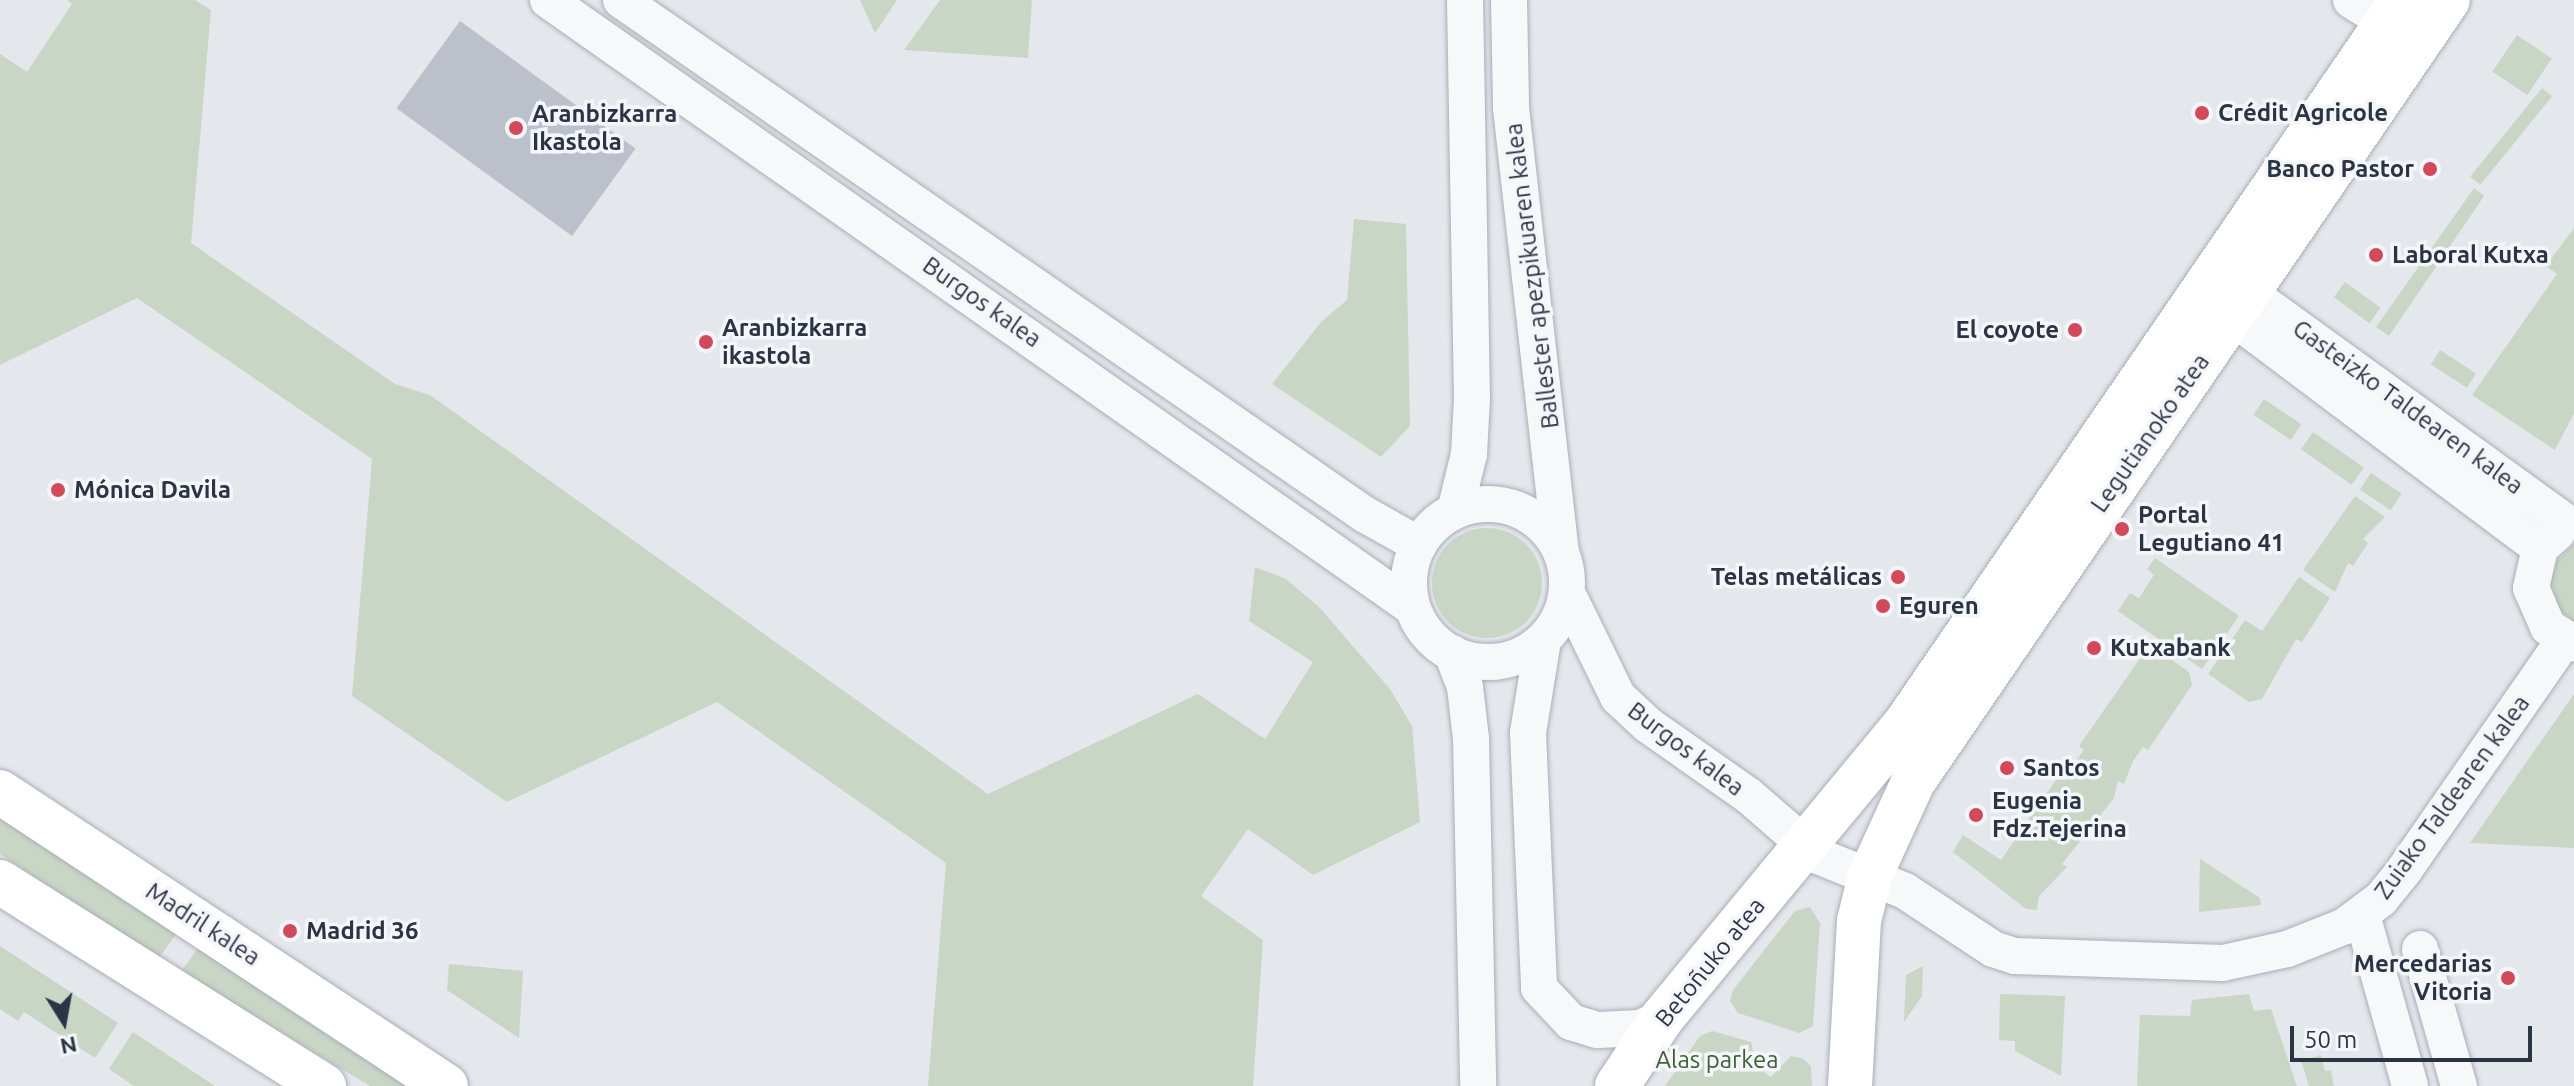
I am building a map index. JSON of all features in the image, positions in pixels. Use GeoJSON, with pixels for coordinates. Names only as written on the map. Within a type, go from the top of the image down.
{"type":"FeatureCollection","features":[{"type":"Feature","properties":{"kind":"main road","name":"Legutianoko atea"},"geometry":{"type":"LineString","coordinates":[[1850,1086],[1859,921],[1870,876],[1936,743],[2448,0]]}},
{"type":"Feature","properties":{"kind":"main road","name":"Legutianoko atea"},"geometry":{"type":"LineString","coordinates":[[1809,843],[1906,723],[2379,7]]}},
{"type":"Feature","properties":{"kind":"main road","name":"Madril kalea"},"geometry":{"type":"LineString","coordinates":[[0,792],[446,1086]]}},
{"type":"Feature","properties":{"kind":"main road","name":"Betoñuko atea"},"geometry":{"type":"LineString","coordinates":[[1617,1086],[1662,1018],[1809,843]]}},
{"type":"Feature","properties":{"kind":"main road"},"geometry":{"type":"LineString","coordinates":[[0,882],[324,1086]]}},
{"type":"Feature","properties":{"kind":"street","name":"Burgos kalea"},"geometry":{"type":"LineString","coordinates":[[548,0],[1413,608]]}},
{"type":"Feature","properties":{"kind":"street","name":"Burgos kalea"},"geometry":{"type":"LineString","coordinates":[[621,0],[1364,514],[1419,545]]}},
{"type":"Feature","properties":{"kind":"street","name":"Ballester apezpikuaren kalea"},"geometry":{"type":"LineString","coordinates":[[1455,511],[1469,454],[1472,399],[1465,0]]}},
{"type":"Feature","properties":{"kind":"street","name":"Ballester apezpikuaren kalea"},"geometry":{"type":"LineString","coordinates":[[1509,0],[1511,108],[1561,551]]}},
{"type":"Feature","properties":{"kind":"street","name":"Gasteizko Taldearen kalea"},"geometry":{"type":"LineString","coordinates":[[2240,304],[2571,522]]}},
{"type":"Feature","properties":{"kind":"street","name":"Gasteizko Taldearen kalea"},"geometry":{"type":"LineString","coordinates":[[2240,304],[2540,548]]}},
{"type":"Feature","properties":{"kind":"street"},"geometry":{"type":"LineString","coordinates":[[1543,640],[1500,661],[1452,653],[1428,635],[1413,608],[1410,576],[1419,545],[1455,511],[1479,505],[1516,510],[1547,530],[1561,551],[1567,593],[1543,640],[1528,733],[1539,988],[1571,1022],[1598,1030],[1640,1028],[1662,1018]]}},
{"type":"Feature","properties":{"kind":"street"},"geometry":{"type":"LineString","coordinates":[[2569,642],[2537,609],[2532,567],[2540,548],[2571,522]]}},
{"type":"Feature","properties":{"kind":"street","name":"Burgos kalea"},"geometry":{"type":"LineString","coordinates":[[1567,593],[1618,697],[1809,843],[1818,856],[1870,876]]}},
{"type":"Feature","properties":{"kind":"street","name":"Zuiako Taldearen kalea"},"geometry":{"type":"LineString","coordinates":[[1870,876],[2015,956],[2223,963],[2314,940],[2362,915],[2405,869],[2569,642]]}},
{"type":"Feature","properties":{"kind":"street"},"geometry":{"type":"LineString","coordinates":[[1452,653],[1465,687],[1471,739],[1478,1086]]}},
{"type":"Feature","properties":{"kind":"street"},"geometry":{"type":"LineString","coordinates":[[2362,915],[2366,948],[2410,1086]]}},
{"type":"Feature","properties":{"kind":"street"},"geometry":{"type":"LineString","coordinates":[[2420,949],[2459,1086]]}},
{"type":"Feature","properties":{"kind":"street","name":"Madril kalea"},"geometry":{"type":"LineString","coordinates":[[405,1057],[472,1086]]}},
{"type":"Feature","properties":{"kind":"green space"},"geometry":{"type":"Polygon","coordinates":[[[67,0],[195,0],[211,10],[191,243],[395,384],[430,395],[988,794],[1198,694],[1265,739],[1313,662],[1249,621],[1255,567],[1286,579],[1319,607],[1390,689],[1412,726],[1420,822],[1313,875],[1248,829],[1201,896],[1263,940],[1253,1086],[928,1086],[946,863],[717,702],[507,802],[352,696],[372,459],[137,298],[0,365],[0,54],[27,72],[72,4],[67,0]]]}},
{"type":"Feature","properties":{"kind":"green space"},"geometry":{"type":"Polygon","coordinates":[[[860,0],[897,0],[875,33],[860,0]]]}},
{"type":"Feature","properties":{"kind":"green space"},"geometry":{"type":"Polygon","coordinates":[[[940,0],[1032,0],[1028,58],[904,50],[940,0]]]}},
{"type":"Feature","properties":{"kind":"green space"},"geometry":{"type":"Polygon","coordinates":[[[2517,35],[2552,58],[2527,95],[2492,71],[2517,35]]]}},
{"type":"Feature","properties":{"kind":"green space"},"geometry":{"type":"Polygon","coordinates":[[[2542,88],[2552,96],[2480,185],[2470,177],[2542,88]]]}},
{"type":"Feature","properties":{"kind":"green space"},"geometry":{"type":"Polygon","coordinates":[[[2474,188],[2484,196],[2389,336],[2376,327],[2474,188]]]}},
{"type":"Feature","properties":{"kind":"green space"},"geometry":{"type":"Polygon","coordinates":[[[1354,219],[1406,224],[1410,426],[1381,457],[1272,384],[1322,321],[1347,300],[1354,219]]]}},
{"type":"Feature","properties":{"kind":"green space"},"geometry":{"type":"Polygon","coordinates":[[[2574,228],[2574,413],[2555,450],[2472,395],[2557,274],[2546,266],[2574,228]]]}},
{"type":"Feature","properties":{"kind":"green space"},"geometry":{"type":"Polygon","coordinates":[[[2345,282],[2381,308],[2369,323],[2334,297],[2345,282]]]}},
{"type":"Feature","properties":{"kind":"green space"},"geometry":{"type":"Polygon","coordinates":[[[2440,350],[2476,373],[2467,388],[2431,364],[2440,350]]]}},
{"type":"Feature","properties":{"kind":"green space"},"geometry":{"type":"Polygon","coordinates":[[[2264,399],[2301,424],[2291,440],[2253,415],[2264,399]]]}},
{"type":"Feature","properties":{"kind":"green space"},"geometry":{"type":"Polygon","coordinates":[[[2313,432],[2364,468],[2352,485],[2301,449],[2313,432]]]}},
{"type":"Feature","properties":{"kind":"green space"},"geometry":{"type":"Polygon","coordinates":[[[2371,473],[2402,494],[2390,510],[2360,490],[2371,473]]]}},
{"type":"Feature","properties":{"kind":"green space"},"geometry":{"type":"Polygon","coordinates":[[[2355,496],[2385,517],[2363,539],[2368,543],[2353,566],[2348,563],[2335,592],[2303,570],[2355,496]]]}},
{"type":"Feature","properties":{"kind":"green space"},"geometry":{"type":"Polygon","coordinates":[[[1487,528],[1508,532],[1526,544],[1538,562],[1542,583],[1538,604],[1526,622],[1508,634],[1487,638],[1466,634],[1448,622],[1436,604],[1432,583],[1436,562],[1448,544],[1466,532],[1487,528]]]}},
{"type":"Feature","properties":{"kind":"green space"},"geometry":{"type":"Polygon","coordinates":[[[2574,544],[2574,622],[2557,607],[2550,578],[2554,564],[2574,544]]]}},
{"type":"Feature","properties":{"kind":"green space"},"geometry":{"type":"Polygon","coordinates":[[[2155,558],[2239,616],[2202,669],[2118,611],[2130,593],[2139,598],[2154,575],[2147,569],[2155,558]]]}},
{"type":"Feature","properties":{"kind":"green space"},"geometry":{"type":"Polygon","coordinates":[[[2299,577],[2330,598],[2302,642],[2296,639],[2262,699],[2249,702],[2208,674],[2245,620],[2262,631],[2299,577]]]}},
{"type":"Feature","properties":{"kind":"green space"},"geometry":{"type":"Polygon","coordinates":[[[2150,644],[2189,672],[2192,685],[2148,750],[2143,747],[2133,761],[2124,784],[2118,781],[2114,798],[2062,864],[2067,867],[2039,896],[2037,910],[2026,909],[1953,852],[1963,835],[2001,860],[2071,758],[2076,761],[2084,750],[2079,746],[2150,644]]]}},
{"type":"Feature","properties":{"kind":"green space"},"geometry":{"type":"Polygon","coordinates":[[[2574,694],[2574,848],[2470,843],[2574,694]]]}},
{"type":"Feature","properties":{"kind":"green space"},"geometry":{"type":"Polygon","coordinates":[[[0,819],[177,933],[159,958],[0,854],[0,819]]]}},
{"type":"Feature","properties":{"kind":"green space"},"geometry":{"type":"Polygon","coordinates":[[[2200,859],[2260,898],[2261,905],[2199,912],[2200,859]]]}},
{"type":"Feature","properties":{"kind":"green space"},"geometry":{"type":"Polygon","coordinates":[[[1810,907],[1820,923],[1813,1026],[1799,1033],[1738,1013],[1730,1001],[1733,990],[1795,911],[1810,907]]]}},
{"type":"Feature","properties":{"kind":"green space"},"geometry":{"type":"Polygon","coordinates":[[[0,946],[118,1023],[95,1058],[24,1012],[18,1021],[0,1009],[0,946]]]}},
{"type":"Feature","properties":{"kind":"green space"},"geometry":{"type":"Polygon","coordinates":[[[198,948],[407,1086],[370,1086],[181,972],[198,948]]]}},
{"type":"Feature","properties":{"kind":"green space"},"geometry":{"type":"Polygon","coordinates":[[[449,964],[523,971],[519,1038],[447,990],[449,964]]]}},
{"type":"Feature","properties":{"kind":"green space"},"geometry":{"type":"Polygon","coordinates":[[[1923,966],[1922,996],[1904,1022],[1906,975],[1923,966]]]}},
{"type":"Feature","properties":{"kind":"green space"},"geometry":{"type":"Polygon","coordinates":[[[2000,994],[2065,996],[2061,1076],[2015,1051],[2015,1041],[1999,1040],[2000,994]]]}},
{"type":"Feature","properties":{"kind":"green space"},"geometry":{"type":"Polygon","coordinates":[[[2249,994],[2254,1011],[2271,1009],[2297,1086],[2137,1086],[2140,1015],[2190,1016],[2192,1000],[2249,994]]]}},
{"type":"Feature","properties":{"kind":"green space","name":"Alas parkea"},"geometry":{"type":"Polygon","coordinates":[[[1712,1031],[1751,1042],[1757,1067],[1771,1077],[1791,1056],[1802,1058],[1811,1066],[1812,1086],[1665,1086],[1700,1036],[1712,1031]]]}},
{"type":"Feature","properties":{"kind":"green space"},"geometry":{"type":"Polygon","coordinates":[[[133,1032],[215,1086],[134,1086],[109,1069],[133,1032]]]}},
{"type":"Feature","properties":{"kind":"green space"},"geometry":{"type":"Polygon","coordinates":[[[2321,1055],[2325,1071],[2331,1070],[2334,1086],[2309,1086],[2301,1061],[2321,1055]]]}},
{"type":"Feature","properties":{"kind":"building","name":"Aranbizkarra Ikastola"},"geometry":{"type":"Polygon","coordinates":[[[460,21],[636,149],[572,236],[397,108],[460,21]]]}},
{"type":"Feature","properties":{"kind":"place","name":"Crédit Agricole"},"geometry":{"type":"Point","coordinates":[2202,113]}},
{"type":"Feature","properties":{"kind":"place","name":"Aranbizkarra Ikastola"},"geometry":{"type":"Point","coordinates":[516,128]}},
{"type":"Feature","properties":{"kind":"place","name":"Banco Pastor"},"geometry":{"type":"Point","coordinates":[2430,169]}},
{"type":"Feature","properties":{"kind":"place","name":"Laboral Kutxa"},"geometry":{"type":"Point","coordinates":[2376,255]}},
{"type":"Feature","properties":{"kind":"place","name":"El coyote"},"geometry":{"type":"Point","coordinates":[2075,330]}},
{"type":"Feature","properties":{"kind":"place","name":"Aranbizkarra ikastola"},"geometry":{"type":"Point","coordinates":[706,342]}},
{"type":"Feature","properties":{"kind":"place","name":"Mónica Davila"},"geometry":{"type":"Point","coordinates":[58,490]}},
{"type":"Feature","properties":{"kind":"place","name":"Portal Legutiano 41"},"geometry":{"type":"Point","coordinates":[2122,529]}},
{"type":"Feature","properties":{"kind":"place","name":"Telas metálicas"},"geometry":{"type":"Point","coordinates":[1898,577]}},
{"type":"Feature","properties":{"kind":"place","name":"Eguren"},"geometry":{"type":"Point","coordinates":[1883,606]}},
{"type":"Feature","properties":{"kind":"place","name":"Kutxabank"},"geometry":{"type":"Point","coordinates":[2094,648]}},
{"type":"Feature","properties":{"kind":"place","name":"Santos"},"geometry":{"type":"Point","coordinates":[2007,768]}},
{"type":"Feature","properties":{"kind":"place","name":"Eugenia Fdz.Tejerina"},"geometry":{"type":"Point","coordinates":[1976,815]}},
{"type":"Feature","properties":{"kind":"place","name":"Madrid 36"},"geometry":{"type":"Point","coordinates":[290,931]}},
{"type":"Feature","properties":{"kind":"place","name":"Mercedarias Vitoria"},"geometry":{"type":"Point","coordinates":[2508,978]}}]}
